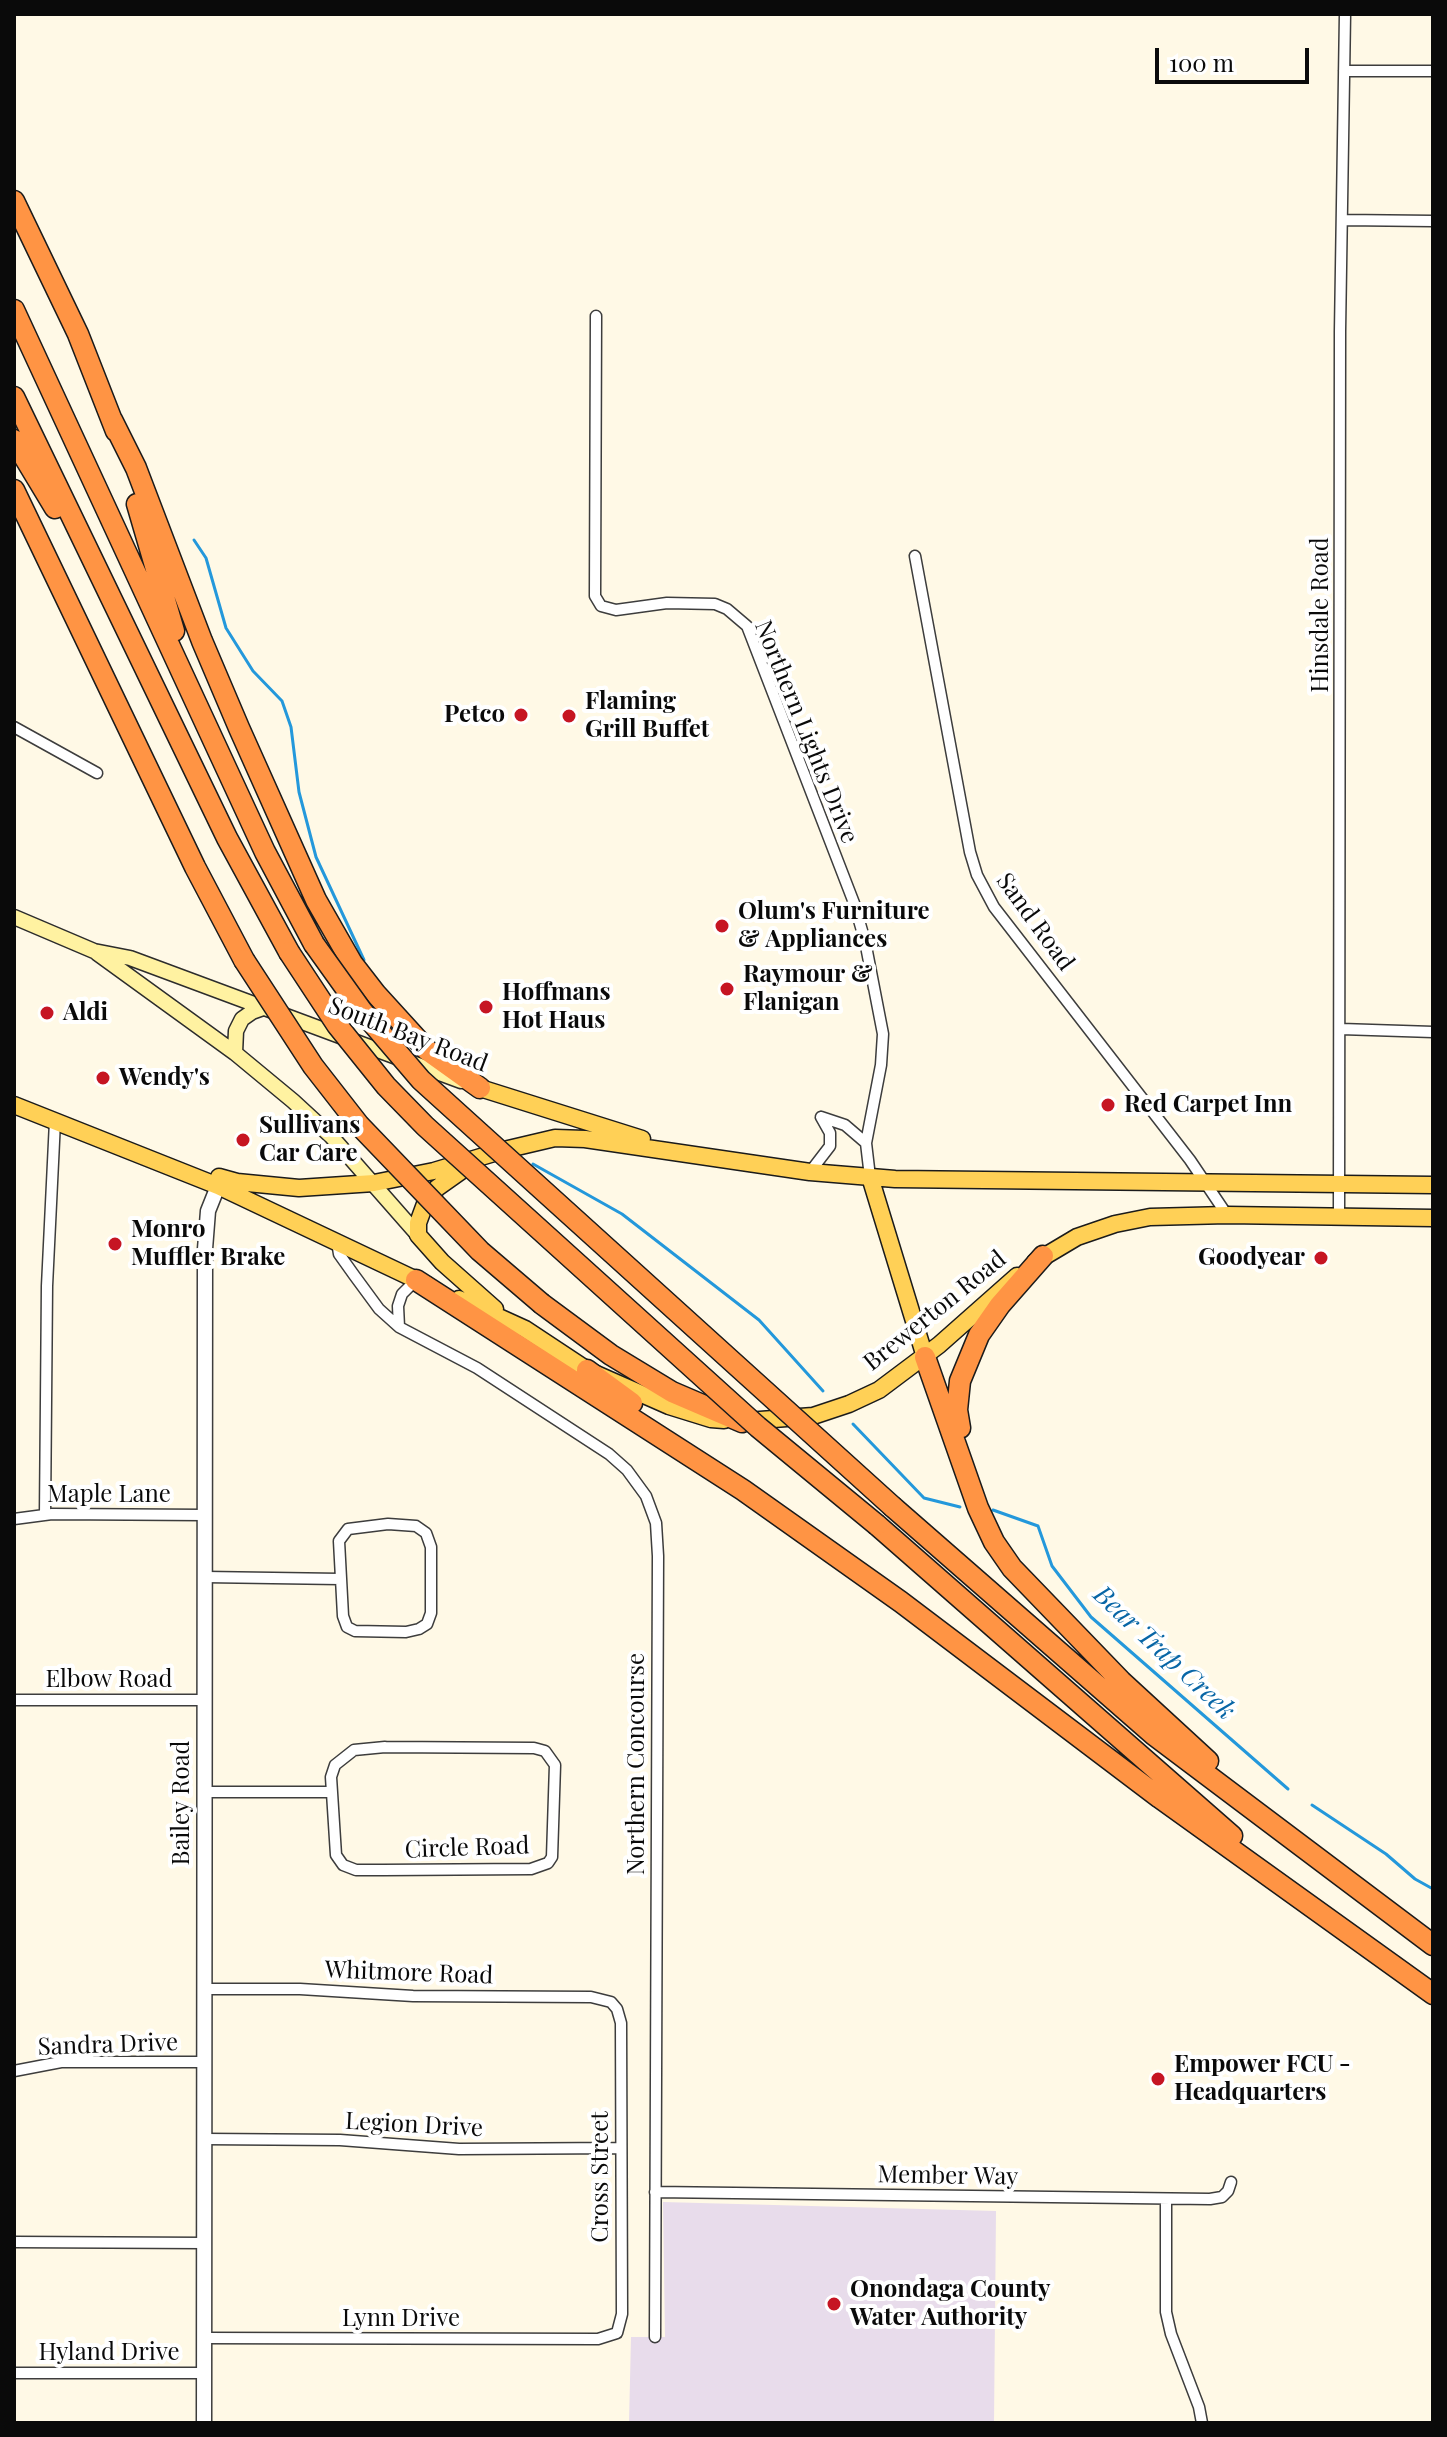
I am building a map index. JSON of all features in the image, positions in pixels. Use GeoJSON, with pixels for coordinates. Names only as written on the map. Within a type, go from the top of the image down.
{"type":"FeatureCollection","features":[{"type":"Feature","properties":{"kind":"highway"},"geometry":{"type":"LineString","coordinates":[[14,201],[78,334],[112,420],[136,468],[202,641],[316,900],[352,963],[376,994],[427,1050],[480,1088]]}},
{"type":"Feature","properties":{"kind":"highway"},"geometry":{"type":"LineString","coordinates":[[14,310],[265,852],[314,944],[362,1011],[421,1080],[893,1507],[1154,1735],[1433,1945]]}},
{"type":"Feature","properties":{"kind":"highway"},"geometry":{"type":"LineString","coordinates":[[14,397],[227,838],[289,952],[337,1025],[386,1086],[425,1126],[758,1427],[877,1525],[1318,1914]]}},
{"type":"Feature","properties":{"kind":"highway"},"geometry":{"type":"LineString","coordinates":[[112,420],[192,696]]}},
{"type":"Feature","properties":{"kind":"highway"},"geometry":{"type":"LineString","coordinates":[[14,440],[121,619]]}},
{"type":"Feature","properties":{"kind":"highway"},"geometry":{"type":"LineString","coordinates":[[14,490],[195,867],[244,960],[313,1066],[359,1125],[480,1251],[542,1304],[611,1355],[672,1392],[742,1422]]}},
{"type":"Feature","properties":{"kind":"highway"},"geometry":{"type":"LineString","coordinates":[[967,1475],[957,1410],[960,1381],[979,1335],[1000,1305],[1043,1256]]}},
{"type":"Feature","properties":{"kind":"highway"},"geometry":{"type":"LineString","coordinates":[[416,1280],[743,1490]]}},
{"type":"Feature","properties":{"kind":"highway"},"geometry":{"type":"LineString","coordinates":[[925,1357],[994,1542],[1012,1568],[1121,1681],[1290,1838]]}},
{"type":"Feature","properties":{"kind":"highway"},"geometry":{"type":"LineString","coordinates":[[587,1370],[743,1490],[901,1602],[1160,1798],[1433,1994]]}},
{"type":"Feature","properties":{"kind":"main road","name":"South Bay Road"},"geometry":{"type":"LineString","coordinates":[[14,917],[94,951],[130,958],[480,1088],[708,1158]]}},
{"type":"Feature","properties":{"kind":"main road","name":"South Bay Road"},"geometry":{"type":"LineString","coordinates":[[94,951],[235,1053],[312,1119],[374,1183],[442,1262],[484,1302],[525,1329]]}},
{"type":"Feature","properties":{"kind":"main road"},"geometry":{"type":"LineString","coordinates":[[235,1053],[236,1031],[242,1019],[267,1007]]}},
{"type":"Feature","properties":{"kind":"main road","name":"Brewerton Road"},"geometry":{"type":"LineString","coordinates":[[14,1105],[218,1186],[525,1329],[587,1370],[669,1406],[711,1419],[742,1422],[786,1420],[825,1412],[879,1390],[925,1357],[1006,1284],[1043,1256],[1077,1237],[1115,1224],[1162,1215],[1433,1218]]}},
{"type":"Feature","properties":{"kind":"main road","name":"Brewerton Road"},"geometry":{"type":"LineString","coordinates":[[137,1152],[237,1182],[299,1188],[374,1183],[434,1171],[537,1141],[585,1139],[810,1172],[870,1177],[1042,1182],[1433,1185]]}},
{"type":"Feature","properties":{"kind":"main road"},"geometry":{"type":"LineString","coordinates":[[418,1235],[418,1223],[425,1204],[437,1188],[482,1156]]}},
{"type":"Feature","properties":{"kind":"main road"},"geometry":{"type":"LineString","coordinates":[[870,1177],[925,1357]]}},
{"type":"Feature","properties":{"kind":"main road"},"geometry":{"type":"LineString","coordinates":[[218,1186],[237,1182]]}},
{"type":"Feature","properties":{"kind":"street","name":"Hinsdale Road"},"geometry":{"type":"LineString","coordinates":[[1339,1216],[1340,331],[1345,14]]}},
{"type":"Feature","properties":{"kind":"street"},"geometry":{"type":"LineString","coordinates":[[1344,71],[1433,71]]}},
{"type":"Feature","properties":{"kind":"street"},"geometry":{"type":"LineString","coordinates":[[1343,220],[1433,221]]}},
{"type":"Feature","properties":{"kind":"street","name":"Northern Lights Drive"},"geometry":{"type":"LineString","coordinates":[[596,316],[595,596],[601,606],[616,610],[667,603],[715,604],[727,609],[747,626],[854,903],[865,941],[883,1034],[881,1065],[866,1143]]}},
{"type":"Feature","properties":{"kind":"street","name":"Sand Road"},"geometry":{"type":"LineString","coordinates":[[915,556],[970,852],[977,875],[994,907],[1227,1215]]}},
{"type":"Feature","properties":{"kind":"street"},"geometry":{"type":"LineString","coordinates":[[14,727],[97,773]]}},
{"type":"Feature","properties":{"kind":"street"},"geometry":{"type":"LineString","coordinates":[[1341,1029],[1433,1032]]}},
{"type":"Feature","properties":{"kind":"street"},"geometry":{"type":"LineString","coordinates":[[810,1172],[830,1146],[830,1133],[821,1117],[845,1125],[866,1143],[870,1177]]}},
{"type":"Feature","properties":{"kind":"street"},"geometry":{"type":"LineString","coordinates":[[45,1515],[47,1286],[55,1121]]}},
{"type":"Feature","properties":{"kind":"street","name":"Bailey Road"},"geometry":{"type":"LineString","coordinates":[[204,2423],[205,1249],[208,1211],[218,1186]]}},
{"type":"Feature","properties":{"kind":"street","name":"Northern Concourse"},"geometry":{"type":"LineString","coordinates":[[337,1242],[339,1254],[354,1275],[379,1309],[399,1327],[477,1368],[609,1454],[627,1470],[646,1496],[656,1523],[655,2337]]}},
{"type":"Feature","properties":{"kind":"street"},"geometry":{"type":"LineString","coordinates":[[399,1327],[398,1306],[402,1294],[416,1280]]}},
{"type":"Feature","properties":{"kind":"street","name":"Maple Lane"},"geometry":{"type":"LineString","coordinates":[[14,1519],[45,1515],[205,1515]]}},
{"type":"Feature","properties":{"kind":"street"},"geometry":{"type":"LineString","coordinates":[[388,1524],[416,1526],[426,1533],[431,1547],[431,1613],[427,1624],[419,1629],[387,1633],[355,1631],[347,1627],[340,1579],[339,1541],[348,1529],[388,1524]]}},
{"type":"Feature","properties":{"kind":"street"},"geometry":{"type":"LineString","coordinates":[[205,1577],[340,1579]]}},
{"type":"Feature","properties":{"kind":"street","name":"Elbow Road"},"geometry":{"type":"LineString","coordinates":[[14,1700],[205,1700]]}},
{"type":"Feature","properties":{"kind":"street","name":"Circle Road"},"geometry":{"type":"LineString","coordinates":[[385,1747],[534,1748],[545,1751],[555,1765],[552,1857],[548,1863],[531,1869],[356,1870],[341,1863],[336,1855],[331,1792],[335,1765],[354,1750],[385,1747]]}},
{"type":"Feature","properties":{"kind":"street"},"geometry":{"type":"LineString","coordinates":[[204,1792],[331,1792]]}},
{"type":"Feature","properties":{"kind":"street","name":"Whitmore Road"},"geometry":{"type":"LineString","coordinates":[[205,1989],[300,1989],[413,1996],[591,1997],[611,2002]]}},
{"type":"Feature","properties":{"kind":"street","name":"Cross Street"},"geometry":{"type":"LineString","coordinates":[[598,2339],[617,2333],[622,2314],[621,2023],[617,2009],[611,2002]]}},
{"type":"Feature","properties":{"kind":"street","name":"Sandra Drive"},"geometry":{"type":"LineString","coordinates":[[14,2071],[61,2062],[204,2062]]}},
{"type":"Feature","properties":{"kind":"street","name":"Legion Drive"},"geometry":{"type":"LineString","coordinates":[[204,2139],[340,2140],[487,2149],[621,2148]]}},
{"type":"Feature","properties":{"kind":"street","name":"Member Way"},"geometry":{"type":"LineString","coordinates":[[655,2192],[1210,2199],[1222,2197],[1231,2182]]}},
{"type":"Feature","properties":{"kind":"street"},"geometry":{"type":"LineString","coordinates":[[1166,2199],[1166,2312],[1202,2423]]}},
{"type":"Feature","properties":{"kind":"street"},"geometry":{"type":"LineString","coordinates":[[14,2242],[204,2243]]}},
{"type":"Feature","properties":{"kind":"street","name":"Lynn Drive"},"geometry":{"type":"LineString","coordinates":[[203,2338],[598,2339]]}},
{"type":"Feature","properties":{"kind":"street","name":"Hyland Drive"},"geometry":{"type":"LineString","coordinates":[[14,2373],[204,2373]]}},
{"type":"Feature","properties":{"kind":"shaded area"},"geometry":{"type":"Polygon","coordinates":[[[663,2202],[996,2211],[994,2423],[629,2423],[631,2337],[665,2337],[663,2202]]]}},
{"type":"Feature","properties":{"kind":"waterway","name":"Bear Trap Creek"},"geometry":{"type":"LineString","coordinates":[[194,540],[206,558],[226,628],[253,671],[282,701],[291,727],[299,792],[316,857],[364,960]]}},
{"type":"Feature","properties":{"kind":"waterway","name":"Bear Trap Creek"},"geometry":{"type":"LineString","coordinates":[[533,1164],[622,1214],[759,1320],[823,1391]]}},
{"type":"Feature","properties":{"kind":"waterway","name":"Bear Trap Creek"},"geometry":{"type":"LineString","coordinates":[[853,1424],[924,1498],[960,1507]]}},
{"type":"Feature","properties":{"kind":"waterway","name":"Bear Trap Creek"},"geometry":{"type":"LineString","coordinates":[[993,1510],[1038,1526],[1052,1566],[1091,1617],[1288,1789]]}},
{"type":"Feature","properties":{"kind":"waterway","name":"Bear Trap Creek"},"geometry":{"type":"LineString","coordinates":[[1312,1805],[1433,1889]]}},
{"type":"Feature","properties":{"kind":"place","name":"Petco"},"geometry":{"type":"Point","coordinates":[521,715]}},
{"type":"Feature","properties":{"kind":"place","name":"Flaming Grill Buffet"},"geometry":{"type":"Point","coordinates":[569,716]}},
{"type":"Feature","properties":{"kind":"place","name":"Olum's Furniture & Appliances"},"geometry":{"type":"Point","coordinates":[722,926]}},
{"type":"Feature","properties":{"kind":"place","name":"Raymour & Flanigan"},"geometry":{"type":"Point","coordinates":[727,989]}},
{"type":"Feature","properties":{"kind":"place","name":"Hoffmans Hot Haus"},"geometry":{"type":"Point","coordinates":[486,1007]}},
{"type":"Feature","properties":{"kind":"place","name":"Aldi"},"geometry":{"type":"Point","coordinates":[47,1013]}},
{"type":"Feature","properties":{"kind":"place","name":"Wendy's"},"geometry":{"type":"Point","coordinates":[103,1078]}},
{"type":"Feature","properties":{"kind":"place","name":"Red Carpet Inn"},"geometry":{"type":"Point","coordinates":[1108,1105]}},
{"type":"Feature","properties":{"kind":"place","name":"Sullivans Car Care"},"geometry":{"type":"Point","coordinates":[243,1140]}},
{"type":"Feature","properties":{"kind":"place","name":"Monro Muffler Brake"},"geometry":{"type":"Point","coordinates":[115,1244]}},
{"type":"Feature","properties":{"kind":"place","name":"Goodyear"},"geometry":{"type":"Point","coordinates":[1321,1258]}},
{"type":"Feature","properties":{"kind":"place","name":"Empower FCU - Headquarters"},"geometry":{"type":"Point","coordinates":[1158,2079]}},
{"type":"Feature","properties":{"kind":"place","name":"Onondaga County Water Authority"},"geometry":{"type":"Point","coordinates":[834,2304]}}]}
